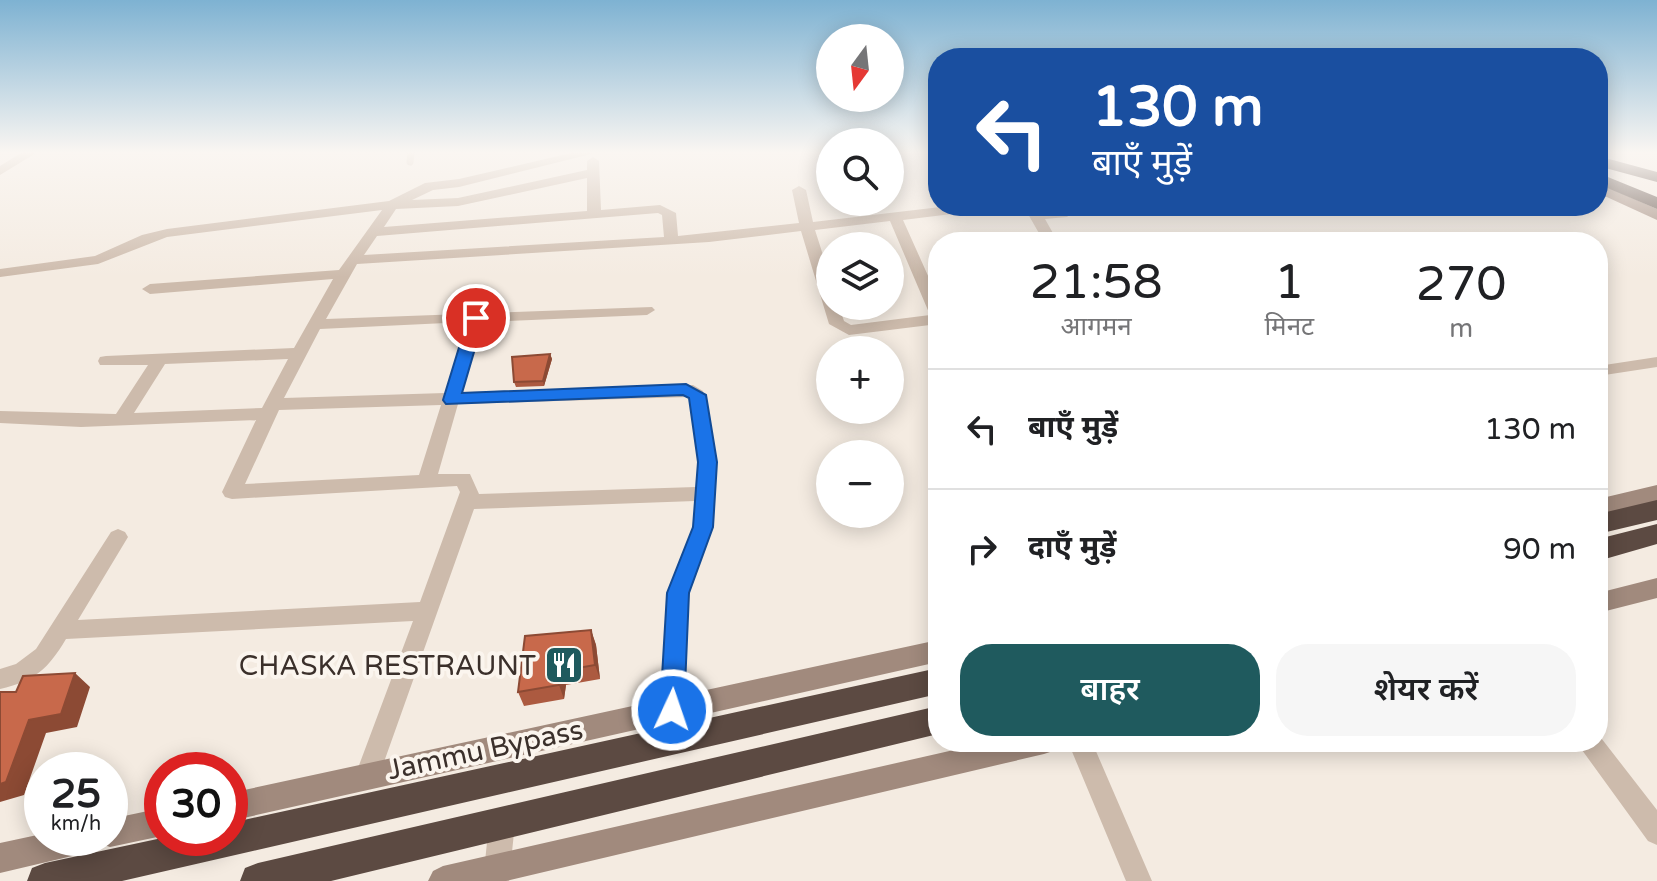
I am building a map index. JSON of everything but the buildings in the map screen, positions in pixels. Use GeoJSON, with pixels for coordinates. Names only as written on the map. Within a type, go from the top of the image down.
{"type":"FeatureCollection","features":[{"type":"Feature","properties":{"kind":"highway"},"geometry":{"type":"LineString","coordinates":[[1635,194],[1657,204]]}},
{"type":"Feature","properties":{"kind":"highway"},"geometry":{"type":"LineString","coordinates":[[1608,522],[1657,510]]}},
{"type":"Feature","properties":{"kind":"highway"},"geometry":{"type":"LineString","coordinates":[[1608,547],[1657,534]]}},
{"type":"Feature","properties":{"kind":"highway","name":"Jammu Bypass"},"geometry":{"type":"LineString","coordinates":[[45,881],[928,683]]}},
{"type":"Feature","properties":{"kind":"highway"},"geometry":{"type":"LineString","coordinates":[[258,881],[928,722]]}},
{"type":"Feature","properties":{"kind":"street"},"geometry":{"type":"LineString","coordinates":[[367,776],[470,492],[463,479],[232,492],[268,409],[344,274],[392,205],[414,194]]}},
{"type":"Feature","properties":{"kind":"street"},"geometry":{"type":"LineString","coordinates":[[0,273],[98,260],[147,238],[177,231],[392,205],[479,199],[500,194]]}},
{"type":"Feature","properties":{"kind":"street"},"geometry":{"type":"LineString","coordinates":[[594,194],[594,214]]}},
{"type":"Feature","properties":{"kind":"street"},"geometry":{"type":"LineString","coordinates":[[800,194],[816,256]]}},
{"type":"Feature","properties":{"kind":"street"},"geometry":{"type":"LineString","coordinates":[[1613,194],[1657,215]]}},
{"type":"Feature","properties":{"kind":"street"},"geometry":{"type":"LineString","coordinates":[[374,232],[666,210],[669,213],[671,240]]}},
{"type":"Feature","properties":{"kind":"street"},"geometry":{"type":"LineString","coordinates":[[354,260],[671,240],[928,214]]}},
{"type":"Feature","properties":{"kind":"street"},"geometry":{"type":"LineString","coordinates":[[896,219],[928,294]]}},
{"type":"Feature","properties":{"kind":"street"},"geometry":{"type":"LineString","coordinates":[[150,289],[344,274]]}},
{"type":"Feature","properties":{"kind":"street"},"geometry":{"type":"LineString","coordinates":[[316,324],[647,310]]}},
{"type":"Feature","properties":{"kind":"street"},"geometry":{"type":"LineString","coordinates":[[426,481],[476,318]]}},
{"type":"Feature","properties":{"kind":"street"},"geometry":{"type":"LineString","coordinates":[[836,320],[837,324],[849,330],[928,318]]}},
{"type":"Feature","properties":{"kind":"street"},"geometry":{"type":"LineString","coordinates":[[106,361],[298,353]]}},
{"type":"Feature","properties":{"kind":"street"},"geometry":{"type":"LineString","coordinates":[[121,420],[160,359]]}},
{"type":"Feature","properties":{"kind":"street"},"geometry":{"type":"LineString","coordinates":[[1608,369],[1657,362]]}},
{"type":"Feature","properties":{"kind":"street"},"geometry":{"type":"LineString","coordinates":[[0,417],[121,420],[268,409],[693,391],[697,395],[707,462],[703,527],[678,593],[672,710]]}},
{"type":"Feature","properties":{"kind":"street"},"geometry":{"type":"LineString","coordinates":[[1608,505],[1657,493]]}},
{"type":"Feature","properties":{"kind":"street"},"geometry":{"type":"LineString","coordinates":[[467,502],[705,494]]}},
{"type":"Feature","properties":{"kind":"street"},"geometry":{"type":"LineString","coordinates":[[0,679],[33,667],[118,537]]}},
{"type":"Feature","properties":{"kind":"street"},"geometry":{"type":"LineString","coordinates":[[1608,600],[1657,588]]}},
{"type":"Feature","properties":{"kind":"street"},"geometry":{"type":"LineString","coordinates":[[60,630],[427,611]]}},
{"type":"Feature","properties":{"kind":"street"},"geometry":{"type":"LineString","coordinates":[[248,803],[928,653]]}},
{"type":"Feature","properties":{"kind":"street"},"geometry":{"type":"LineString","coordinates":[[443,881],[496,874],[1002,752]]}},
{"type":"Feature","properties":{"kind":"street"},"geometry":{"type":"LineString","coordinates":[[1084,752],[1139,881]]}},
{"type":"Feature","properties":{"kind":"street"},"geometry":{"type":"LineString","coordinates":[[1599,752],[1657,832]]}},
{"type":"Feature","properties":{"kind":"street"},"geometry":{"type":"LineString","coordinates":[[496,874],[502,823]]}},
{"type":"Feature","properties":{"kind":"street"},"geometry":{"type":"LineString","coordinates":[[0,858],[24,853]]}},
{"type":"Feature","properties":{"kind":"place","name":"CHASKA RESTRAUNT"},"geometry":{"type":"Point","coordinates":[564,665]}},
{"type":"Feature","properties":{"kind":"route"},"geometry":{"type":"LineString","coordinates":[[476,318],[452,400],[686,390],[697,395],[707,462],[703,527],[678,593],[672,710]]}}]}
